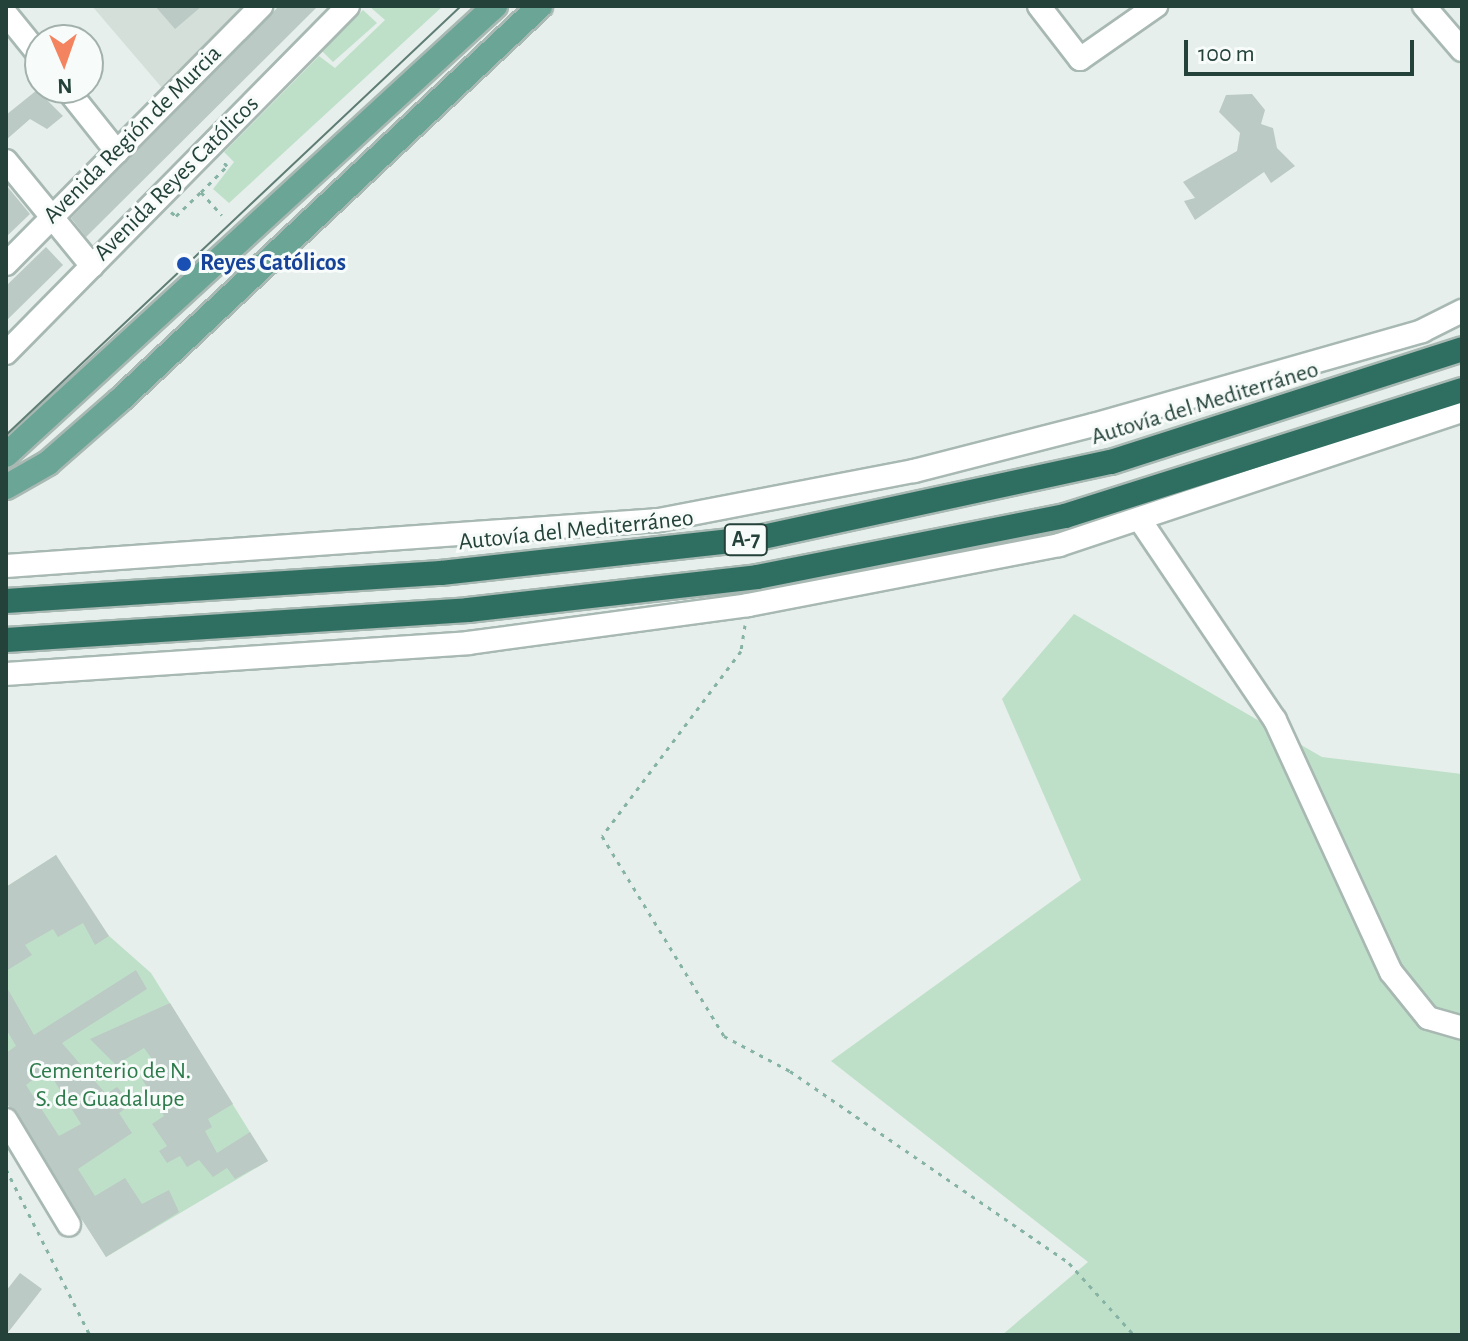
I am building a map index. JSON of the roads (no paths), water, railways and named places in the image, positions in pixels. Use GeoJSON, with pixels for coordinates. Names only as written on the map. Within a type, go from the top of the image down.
{"type":"FeatureCollection","features":[{"type":"Feature","properties":{"kind":"highway","name":"Autovía del Mediterráneo"},"geometry":{"type":"LineString","coordinates":[[6,601],[441,573],[758,538],[1111,462],[1462,349]]}},
{"type":"Feature","properties":{"kind":"highway","name":"A-7"},"geometry":{"type":"LineString","coordinates":[[6,640],[468,610],[772,574],[1065,516],[1462,390]]}},
{"type":"Feature","properties":{"kind":"main road"},"geometry":{"type":"LineString","coordinates":[[6,455],[495,6]]}},
{"type":"Feature","properties":{"kind":"main road"},"geometry":{"type":"LineString","coordinates":[[6,487],[48,463],[120,400],[540,6]]}},
{"type":"Feature","properties":{"kind":"street","name":"Avenida Región de Murcia"},"geometry":{"type":"LineString","coordinates":[[6,264],[261,6]]}},
{"type":"Feature","properties":{"kind":"street","name":"Avenida Reyes Católicos"},"geometry":{"type":"LineString","coordinates":[[6,353],[348,6]]}},
{"type":"Feature","properties":{"kind":"street"},"geometry":{"type":"LineString","coordinates":[[1039,6],[1080,59],[1156,6]]}},
{"type":"Feature","properties":{"kind":"street"},"geometry":{"type":"LineString","coordinates":[[1424,6],[1462,50]]}},
{"type":"Feature","properties":{"kind":"street"},"geometry":{"type":"LineString","coordinates":[[6,14],[24,36]]}},
{"type":"Feature","properties":{"kind":"street"},"geometry":{"type":"LineString","coordinates":[[79,104],[117,152]]}},
{"type":"Feature","properties":{"kind":"street"},"geometry":{"type":"LineString","coordinates":[[6,161],[92,266]]}},
{"type":"Feature","properties":{"kind":"street"},"geometry":{"type":"LineString","coordinates":[[6,566],[659,520],[914,471],[1079,429],[1422,331],[1462,311]]}},
{"type":"Feature","properties":{"kind":"street"},"geometry":{"type":"LineString","coordinates":[[6,674],[468,643],[748,605],[1059,545],[1462,411]]}},
{"type":"Feature","properties":{"kind":"street"},"geometry":{"type":"LineString","coordinates":[[1140,520],[1275,720],[1391,972],[1428,1018],[1462,1028]]}},
{"type":"Feature","properties":{"kind":"street"},"geometry":{"type":"LineString","coordinates":[[6,1120],[69,1225]]}},
{"type":"Feature","properties":{"kind":"tram line"},"geometry":{"type":"LineString","coordinates":[[6,435],[461,6]]}},
{"type":"Feature","properties":{"kind":"place","name":"Reyes Católicos"},"geometry":{"type":"Point","coordinates":[184,264]}},
{"type":"Feature","properties":{"kind":"park label","name":"Cementerio de N. S. de Guadalupe"},"geometry":{"type":"Point","coordinates":[110,1086]}}]}
